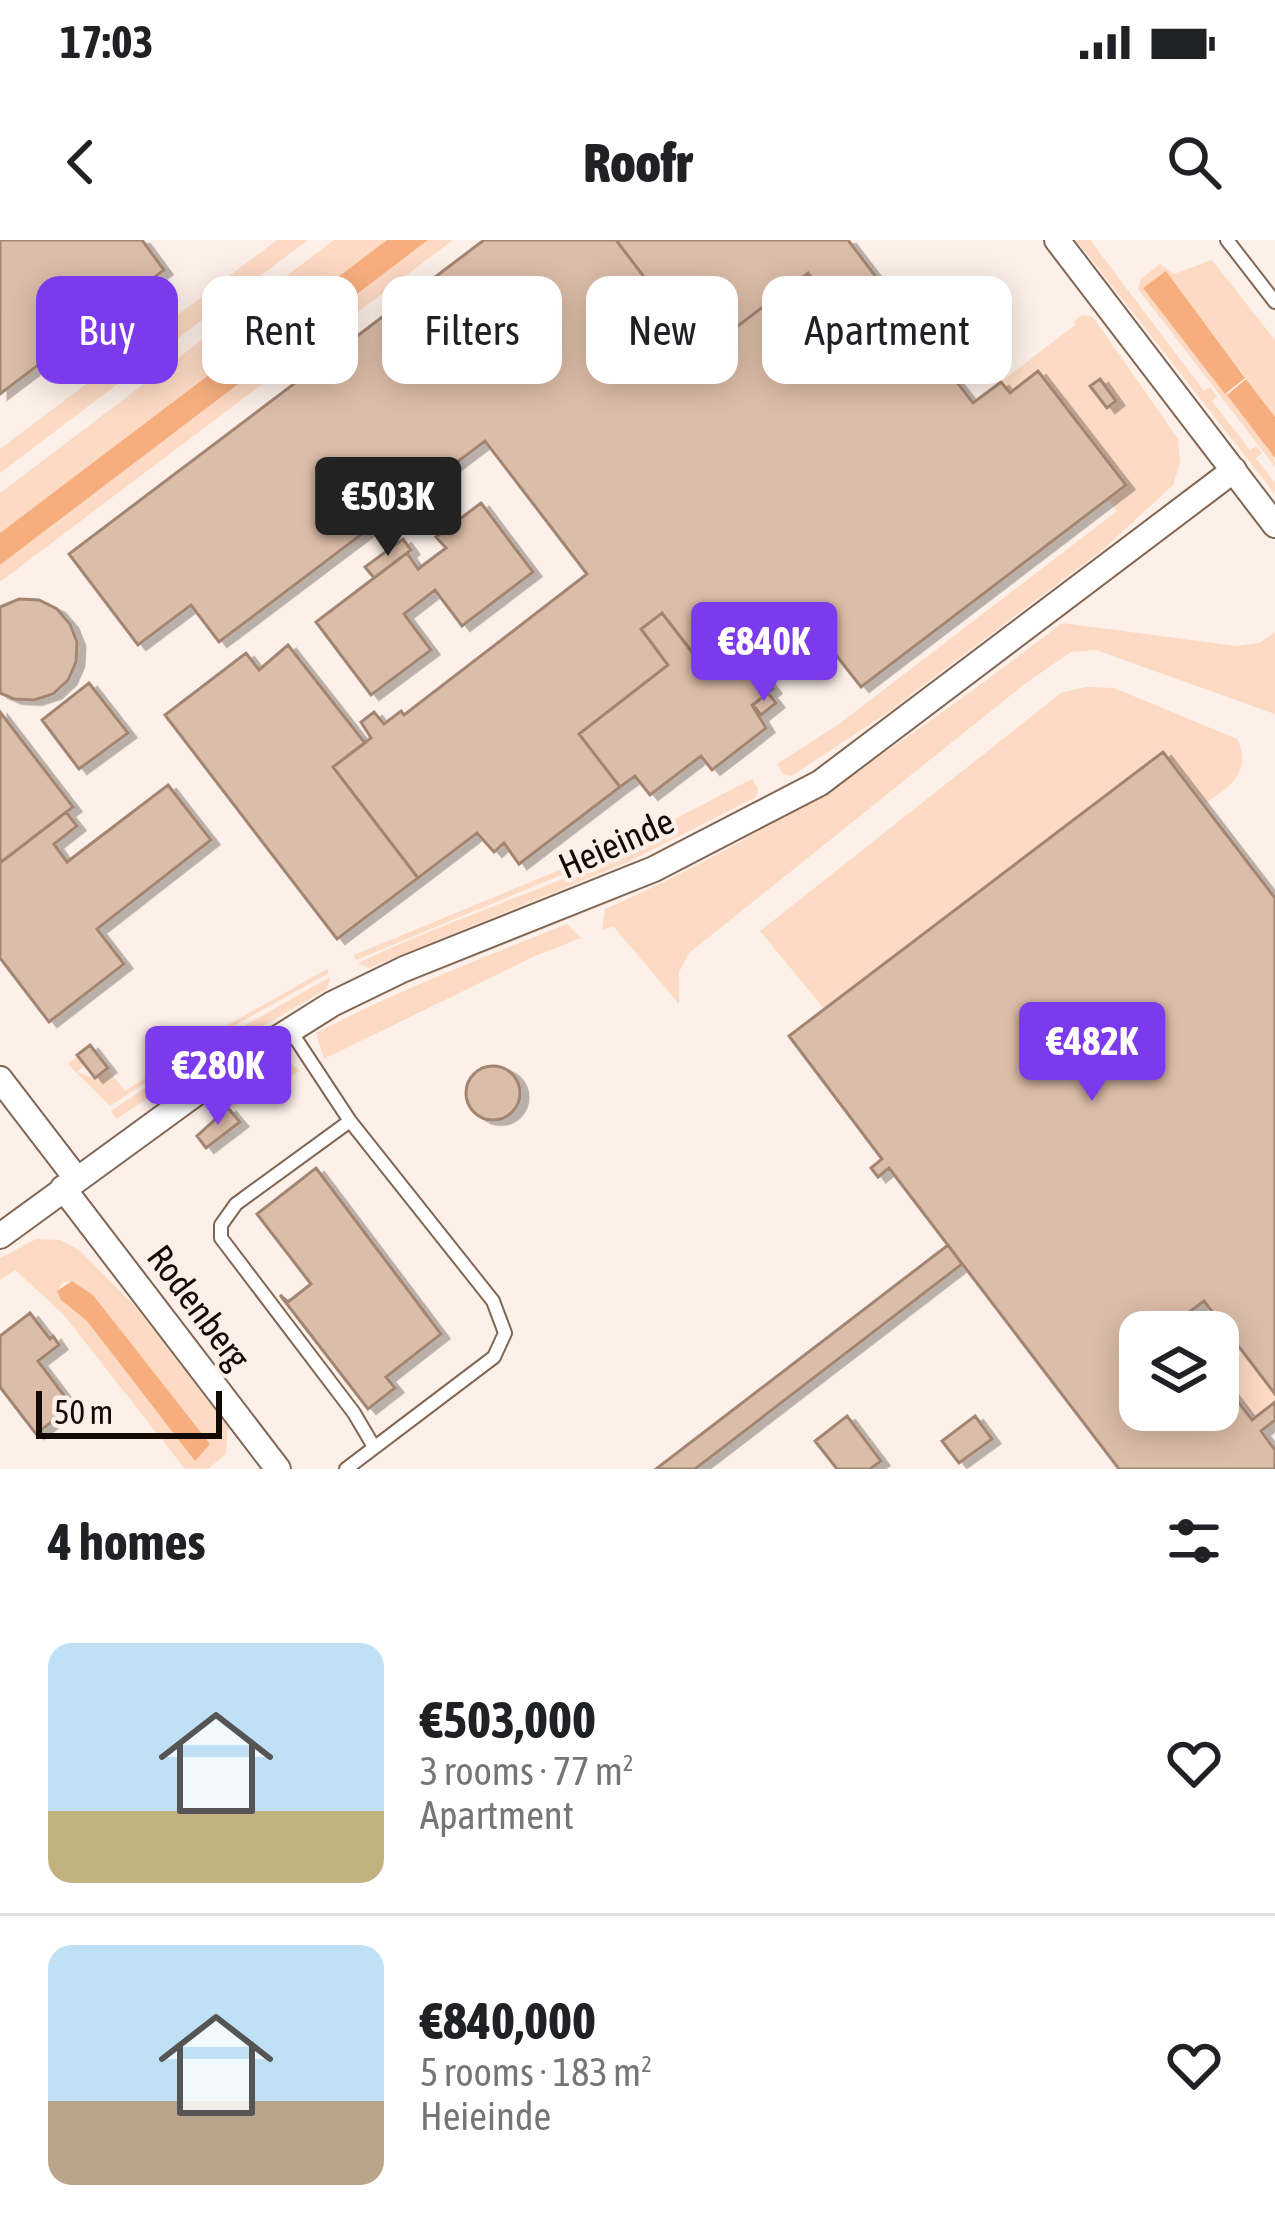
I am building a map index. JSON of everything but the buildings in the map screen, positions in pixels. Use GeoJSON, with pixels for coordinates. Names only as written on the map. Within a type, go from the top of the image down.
{"type":"FeatureCollection","features":[{"type":"Feature","properties":{"kind":"street"},"geometry":{"type":"LineString","coordinates":[[1057,240],[1275,525]]}},
{"type":"Feature","properties":{"kind":"street","name":"Heieinde"},"geometry":{"type":"LineString","coordinates":[[0,1236],[332,1004],[404,969],[654,869],[820,783],[1234,470]]}},
{"type":"Feature","properties":{"kind":"street","name":"Rodenberg"},"geometry":{"type":"LineString","coordinates":[[0,1079],[278,1469]]}},
{"type":"Feature","properties":{"kind":"lane"},"geometry":{"type":"LineString","coordinates":[[1226,240],[1275,302]]}},
{"type":"Feature","properties":{"kind":"lane"},"geometry":{"type":"LineString","coordinates":[[290,1030],[350,1121],[493,1301],[505,1333],[494,1357],[346,1469]]}},
{"type":"Feature","properties":{"kind":"lane"},"geometry":{"type":"LineString","coordinates":[[350,1121],[236,1204],[221,1225],[221,1238],[354,1413],[374,1447]]}},
{"type":"Feature","properties":{"kind":"shaded area"},"geometry":{"type":"Polygon","coordinates":[[[277,240],[308,240],[260,276],[229,276],[277,240]]]}},
{"type":"Feature","properties":{"kind":"shaded area"},"geometry":{"type":"Polygon","coordinates":[[[334,240],[387,240],[339,276],[286,276],[334,240]]]}},
{"type":"Feature","properties":{"kind":"shaded area"},"geometry":{"type":"Polygon","coordinates":[[[387,240],[428,240],[358,293],[358,276],[339,276],[387,240]]]}},
{"type":"Feature","properties":{"kind":"shaded area"},"geometry":{"type":"Polygon","coordinates":[[[428,240],[453,240],[405,276],[382,276],[382,294],[358,312],[358,293],[428,240]]]}},
{"type":"Feature","properties":{"kind":"shaded area"},"geometry":{"type":"Polygon","coordinates":[[[1076,240],[1090,240],[1204,391],[1210,387],[1217,396],[1212,401],[1250,450],[1256,446],[1262,453],[1256,458],[1275,483],[1275,494],[1076,240]]]}},
{"type":"Feature","properties":{"kind":"shaded area"},"geometry":{"type":"Polygon","coordinates":[[[1212,260],[1275,340],[1275,417],[1166,272],[1144,288],[1273,450],[1275,467],[1138,289],[1141,279],[1160,264],[1174,274],[1212,260]]]}},
{"type":"Feature","properties":{"kind":"shaded area"},"geometry":{"type":"Polygon","coordinates":[[[1166,271],[1245,378],[1225,394],[1143,288],[1166,271]]]}},
{"type":"Feature","properties":{"kind":"shaded area"},"geometry":{"type":"Polygon","coordinates":[[[202,297],[202,320],[178,338],[178,315],[202,297]]]}},
{"type":"Feature","properties":{"kind":"shaded area"},"geometry":{"type":"Polygon","coordinates":[[[1082,315],[1093,317],[1178,439],[1180,463],[1173,485],[1105,548],[887,713],[792,776],[783,774],[777,764],[839,724],[1117,511],[1062,443],[968,407],[998,384],[1012,384],[1012,373],[1075,325],[1082,315]]]}},
{"type":"Feature","properties":{"kind":"shaded area"},"geometry":{"type":"Polygon","coordinates":[[[202,340],[202,380],[0,533],[0,493],[144,384],[178,384],[178,358],[202,340]]]}},
{"type":"Feature","properties":{"kind":"shaded area"},"geometry":{"type":"Polygon","coordinates":[[[1246,379],[1275,417],[1275,458],[1227,395],[1246,379]]]}},
{"type":"Feature","properties":{"kind":"shaded area"},"geometry":{"type":"Polygon","coordinates":[[[202,380],[202,384],[238,384],[0,565],[0,533],[202,380]]]}},
{"type":"Feature","properties":{"kind":"shaded area"},"geometry":{"type":"Polygon","coordinates":[[[86,384],[118,384],[0,473],[0,449],[86,384]]]}},
{"type":"Feature","properties":{"kind":"shaded area"},"geometry":{"type":"Polygon","coordinates":[[[238,384],[262,384],[0,582],[0,565],[238,384]]]}},
{"type":"Feature","properties":{"kind":"shaded area"},"geometry":{"type":"Polygon","coordinates":[[[1062,623],[1236,646],[1259,643],[1275,632],[1275,714],[1096,650],[1071,652],[689,953],[679,972],[679,1004],[613,926],[602,930],[605,909],[728,848],[842,780],[1062,623]]]}},
{"type":"Feature","properties":{"kind":"shaded area"},"geometry":{"type":"Polygon","coordinates":[[[1086,687],[1114,688],[1237,739],[1242,760],[1236,777],[1205,803],[1164,751],[825,1010],[760,931],[1061,693],[1086,687]]]}},
{"type":"Feature","properties":{"kind":"shaded area"},"geometry":{"type":"Polygon","coordinates":[[[752,779],[758,789],[756,797],[628,862],[369,968],[358,963],[634,845],[356,960],[354,955],[642,836],[752,779]]]}},
{"type":"Feature","properties":{"kind":"shaded area"},"geometry":{"type":"Polygon","coordinates":[[[567,924],[581,938],[324,1059],[316,1033],[567,924]]]}},
{"type":"Feature","properties":{"kind":"shaded area"},"geometry":{"type":"Polygon","coordinates":[[[327,969],[329,973],[228,1029],[110,1106],[68,1064],[78,1056],[85,1065],[77,1072],[94,1078],[107,1069],[125,1091],[217,1031],[327,969]]]}},
{"type":"Feature","properties":{"kind":"shaded area"},"geometry":{"type":"Polygon","coordinates":[[[330,977],[327,989],[116,1119],[111,1111],[192,1056],[330,977]]]}},
{"type":"Feature","properties":{"kind":"shaded area"},"geometry":{"type":"Polygon","coordinates":[[[279,1054],[300,1071],[221,1113],[209,1098],[279,1054]]]}},
{"type":"Feature","properties":{"kind":"shaded area"},"geometry":{"type":"Polygon","coordinates":[[[36,1239],[60,1240],[79,1250],[134,1305],[228,1427],[226,1454],[208,1469],[185,1469],[63,1314],[15,1270],[0,1280],[0,1258],[36,1239]],[[72,1281],[57,1291],[209,1444],[93,1295],[72,1281]]]}},
{"type":"Feature","properties":{"kind":"shaded area"},"geometry":{"type":"Polygon","coordinates":[[[72,1281],[93,1295],[210,1444],[195,1461],[87,1321],[61,1300],[57,1291],[72,1281]]]}},
{"type":"Feature","properties":{"kind":"shaded area"},"geometry":{"type":"Polygon","coordinates":[[[1275,1328],[1275,1401],[1253,1417],[1239,1399],[1239,1354],[1275,1328]]]}}]}
